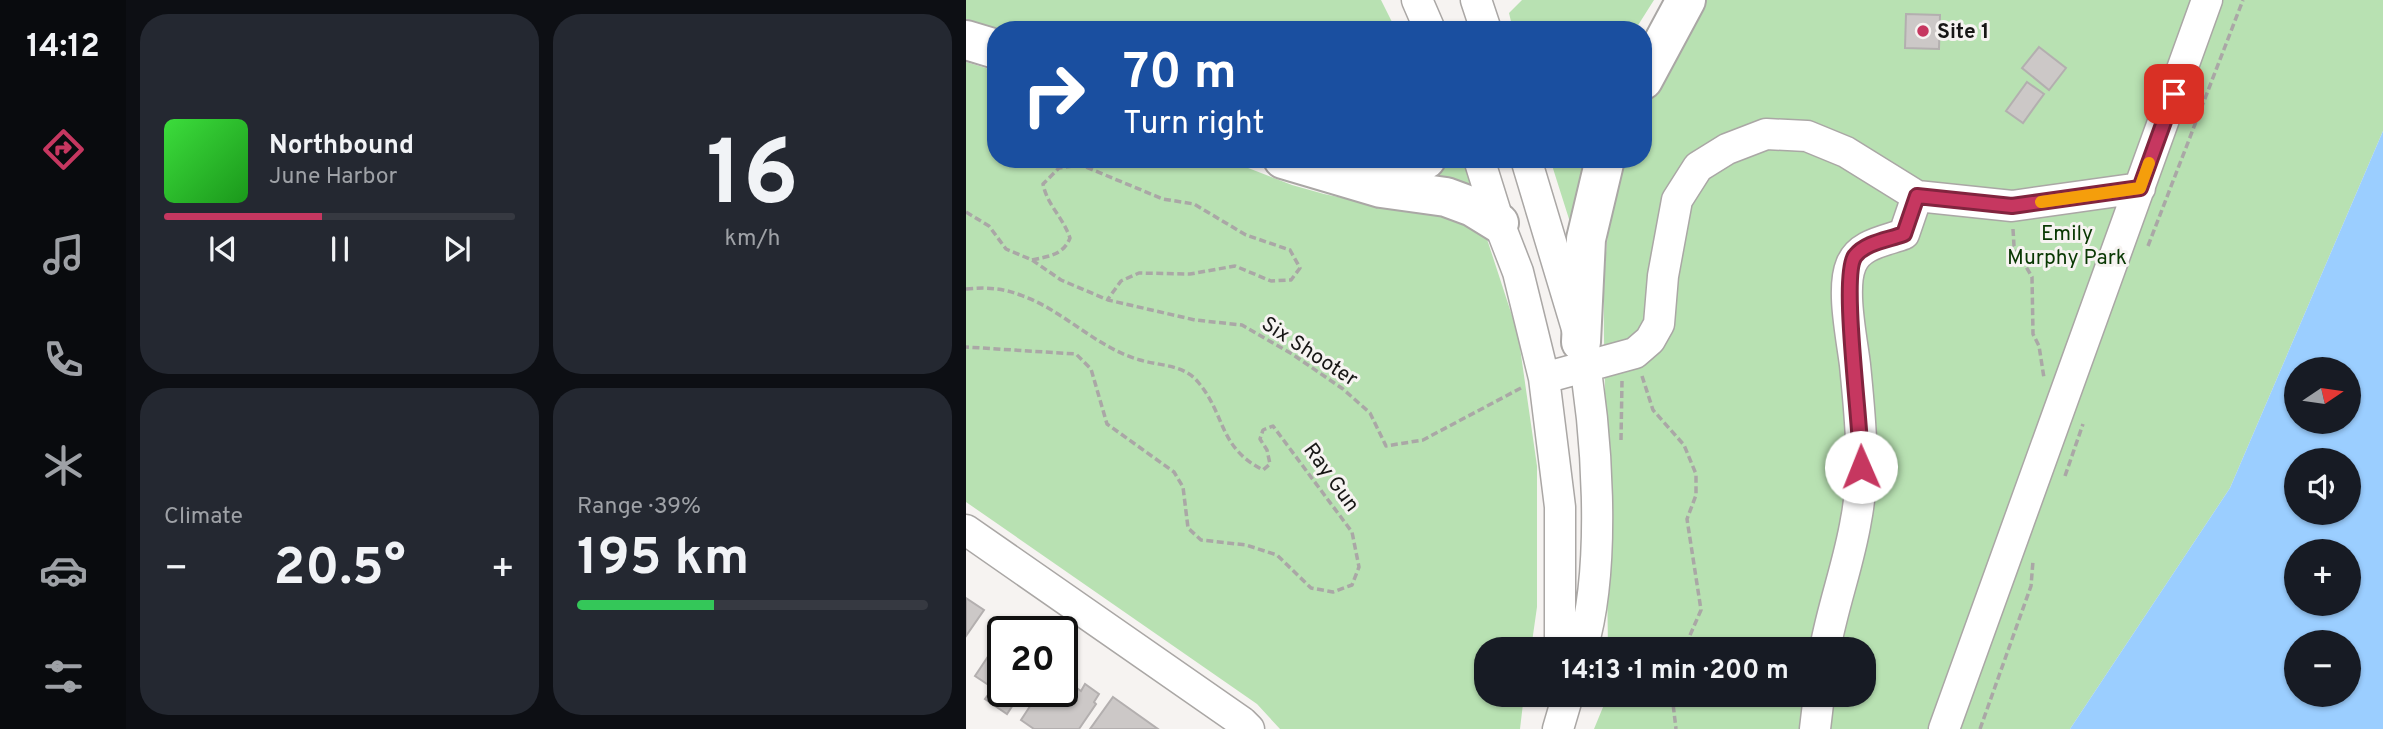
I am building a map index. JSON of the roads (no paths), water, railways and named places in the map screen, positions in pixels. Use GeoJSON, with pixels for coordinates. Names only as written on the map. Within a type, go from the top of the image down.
{"type":"FeatureCollection","features":[{"type":"Feature","properties":{"kind":"main road"},"geometry":{"type":"LineString","coordinates":[[1652,30],[1674,0]]}},
{"type":"Feature","properties":{"kind":"main road"},"geometry":{"type":"LineString","coordinates":[[1652,63],[1686,0]]}},
{"type":"Feature","properties":{"kind":"main road"},"geometry":{"type":"LineString","coordinates":[[966,40],[987,46]]}},
{"type":"Feature","properties":{"kind":"main road"},"geometry":{"type":"LineString","coordinates":[[1311,168],[1381,188],[1446,197],[1473,207],[1499,223]]}},
{"type":"Feature","properties":{"kind":"main road"},"geometry":{"type":"LineString","coordinates":[[1329,174],[1380,172],[1394,168]]}},
{"type":"Feature","properties":{"kind":"main road"},"geometry":{"type":"LineString","coordinates":[[1583,354],[1586,239],[1603,168]]}},
{"type":"Feature","properties":{"kind":"street"},"geometry":{"type":"LineString","coordinates":[[1417,0],[1426,21]]}},
{"type":"Feature","properties":{"kind":"street"},"geometry":{"type":"LineString","coordinates":[[1944,729],[2076,401],[2154,190],[2207,0]]}},
{"type":"Feature","properties":{"kind":"street"},"geometry":{"type":"LineString","coordinates":[[1544,378],[1583,354],[1635,353],[1650,340],[1659,324],[1663,276],[1677,200],[1699,167],[1727,149],[1766,134],[1807,136],[1846,152],[1917,196],[2012,206],[2154,190]]}},
{"type":"Feature","properties":{"kind":"street"},"geometry":{"type":"LineString","coordinates":[[1482,168],[1518,272],[1544,378],[1560,507],[1560,637]]}},
{"type":"Feature","properties":{"kind":"street"},"geometry":{"type":"LineString","coordinates":[[1529,168],[1583,354],[1595,492],[1596,540],[1592,616],[1586,637]]}},
{"type":"Feature","properties":{"kind":"street"},"geometry":{"type":"LineString","coordinates":[[1828,637],[1856,522],[1861,489],[1861,445],[1848,298],[1850,268],[1855,257],[1866,247],[1904,234],[1917,196]]}},
{"type":"Feature","properties":{"kind":"street"},"geometry":{"type":"LineString","coordinates":[[966,530],[1249,729]]}},
{"type":"Feature","properties":{"kind":"street"},"geometry":{"type":"LineString","coordinates":[[1558,729],[1559,707]]}},
{"type":"Feature","properties":{"kind":"street"},"geometry":{"type":"LineString","coordinates":[[1558,729],[1564,707]]}},
{"type":"Feature","properties":{"kind":"street"},"geometry":{"type":"LineString","coordinates":[[1815,729],[1818,707]]}},
{"type":"Feature","properties":{"kind":"water"},"geometry":{"type":"Polygon","coordinates":[[[2383,131],[2383,729],[2070,729],[2230,488],[2284,362],[2284,434],[2361,434],[2361,357],[2286,357],[2383,131]]]}},
{"type":"Feature","properties":{"kind":"place","name":"Site 1"},"geometry":{"type":"Point","coordinates":[1923,31]}},
{"type":"Feature","properties":{"kind":"park label","name":"Emily Murphy Park"},"geometry":{"type":"Point","coordinates":[2067,245]}}]}
